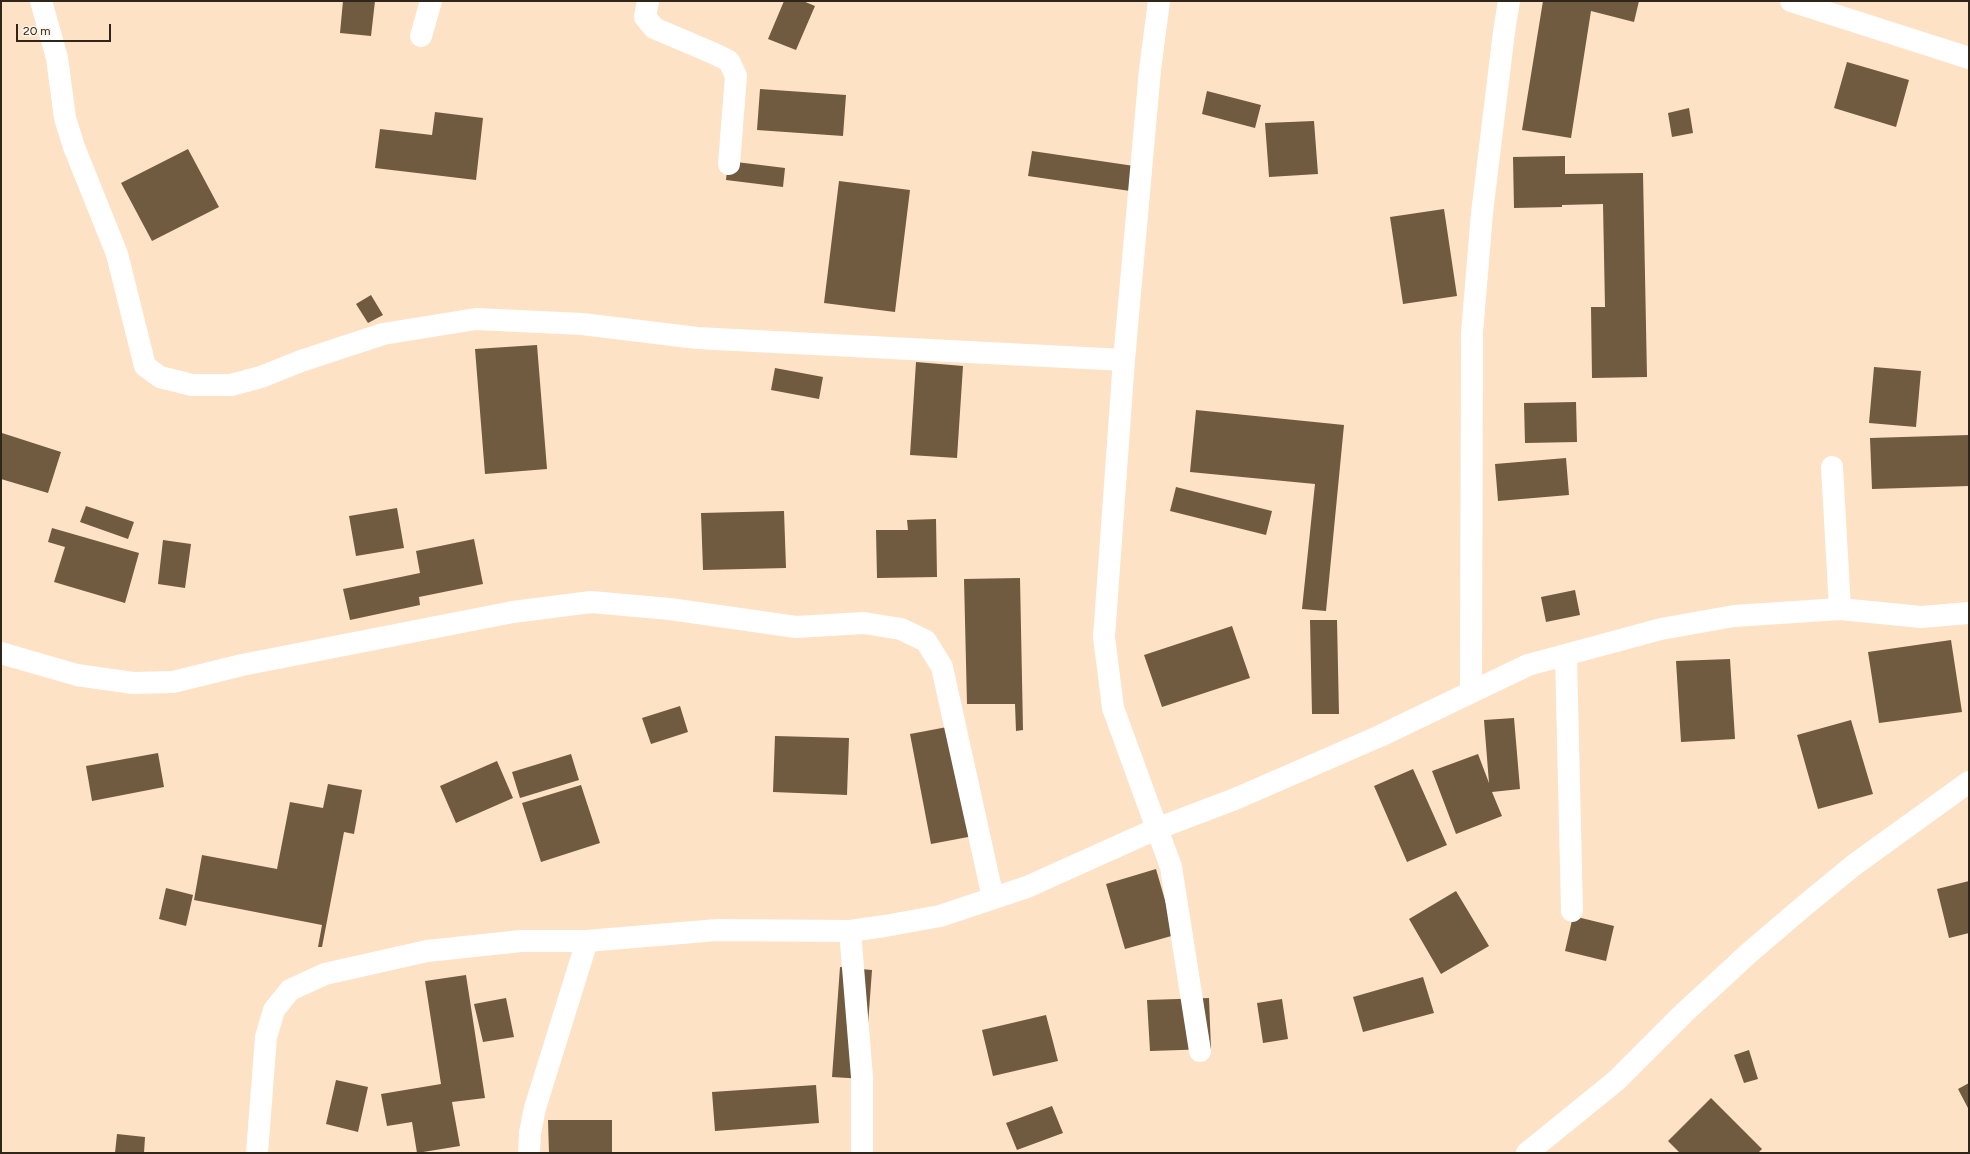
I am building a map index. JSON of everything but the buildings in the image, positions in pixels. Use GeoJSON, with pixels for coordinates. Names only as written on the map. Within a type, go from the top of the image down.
{"type":"FeatureCollection","features":[{"type":"Feature","properties":{"kind":"street"},"geometry":{"type":"LineString","coordinates":[[40,1],[57,58],[65,118],[74,147],[117,254],[145,366],[160,377],[192,385],[231,385],[262,377],[301,361],[383,334],[476,319],[582,324],[697,338],[1124,360]]}},
{"type":"Feature","properties":{"kind":"street"},"geometry":{"type":"LineString","coordinates":[[421,36],[431,1]]}},
{"type":"Feature","properties":{"kind":"street"},"geometry":{"type":"LineString","coordinates":[[648,1],[645,17],[654,28],[730,61],[736,76],[729,164]]}},
{"type":"Feature","properties":{"kind":"street"},"geometry":{"type":"LineString","coordinates":[[1159,1],[1150,78],[1124,360],[1104,638],[1113,708],[1171,867],[1200,1050]]}},
{"type":"Feature","properties":{"kind":"street"},"geometry":{"type":"LineString","coordinates":[[1471,692],[1472,333],[1482,213],[1509,1]]}},
{"type":"Feature","properties":{"kind":"street"},"geometry":{"type":"LineString","coordinates":[[1791,1],[1969,58]]}},
{"type":"Feature","properties":{"kind":"street"},"geometry":{"type":"LineString","coordinates":[[1832,467],[1840,609]]}},
{"type":"Feature","properties":{"kind":"street"},"geometry":{"type":"LineString","coordinates":[[1,653],[77,675],[133,684],[173,682],[242,665],[513,612],[591,602],[670,609],[796,627],[864,623],[901,629],[926,641],[942,667],[993,898]]}},
{"type":"Feature","properties":{"kind":"street"},"geometry":{"type":"LineString","coordinates":[[257,1153],[266,1037],[274,1010],[290,990],[325,974],[427,951],[521,941],[587,941],[717,930],[850,931],[940,916],[1027,886],[1156,828],[1242,796],[1380,736],[1528,665],[1661,628],[1734,616],[1840,609],[1921,617],[1969,613]]}},
{"type":"Feature","properties":{"kind":"street"},"geometry":{"type":"LineString","coordinates":[[1566,655],[1572,911]]}},
{"type":"Feature","properties":{"kind":"street"},"geometry":{"type":"LineString","coordinates":[[1527,1153],[1617,1080],[1691,1007],[1749,953],[1798,911],[1854,865],[1969,782]]}},
{"type":"Feature","properties":{"kind":"street"},"geometry":{"type":"LineString","coordinates":[[850,931],[862,1077],[862,1153]]}},
{"type":"Feature","properties":{"kind":"street"},"geometry":{"type":"LineString","coordinates":[[529,1153],[530,1133],[535,1108],[587,941]]}}]}
